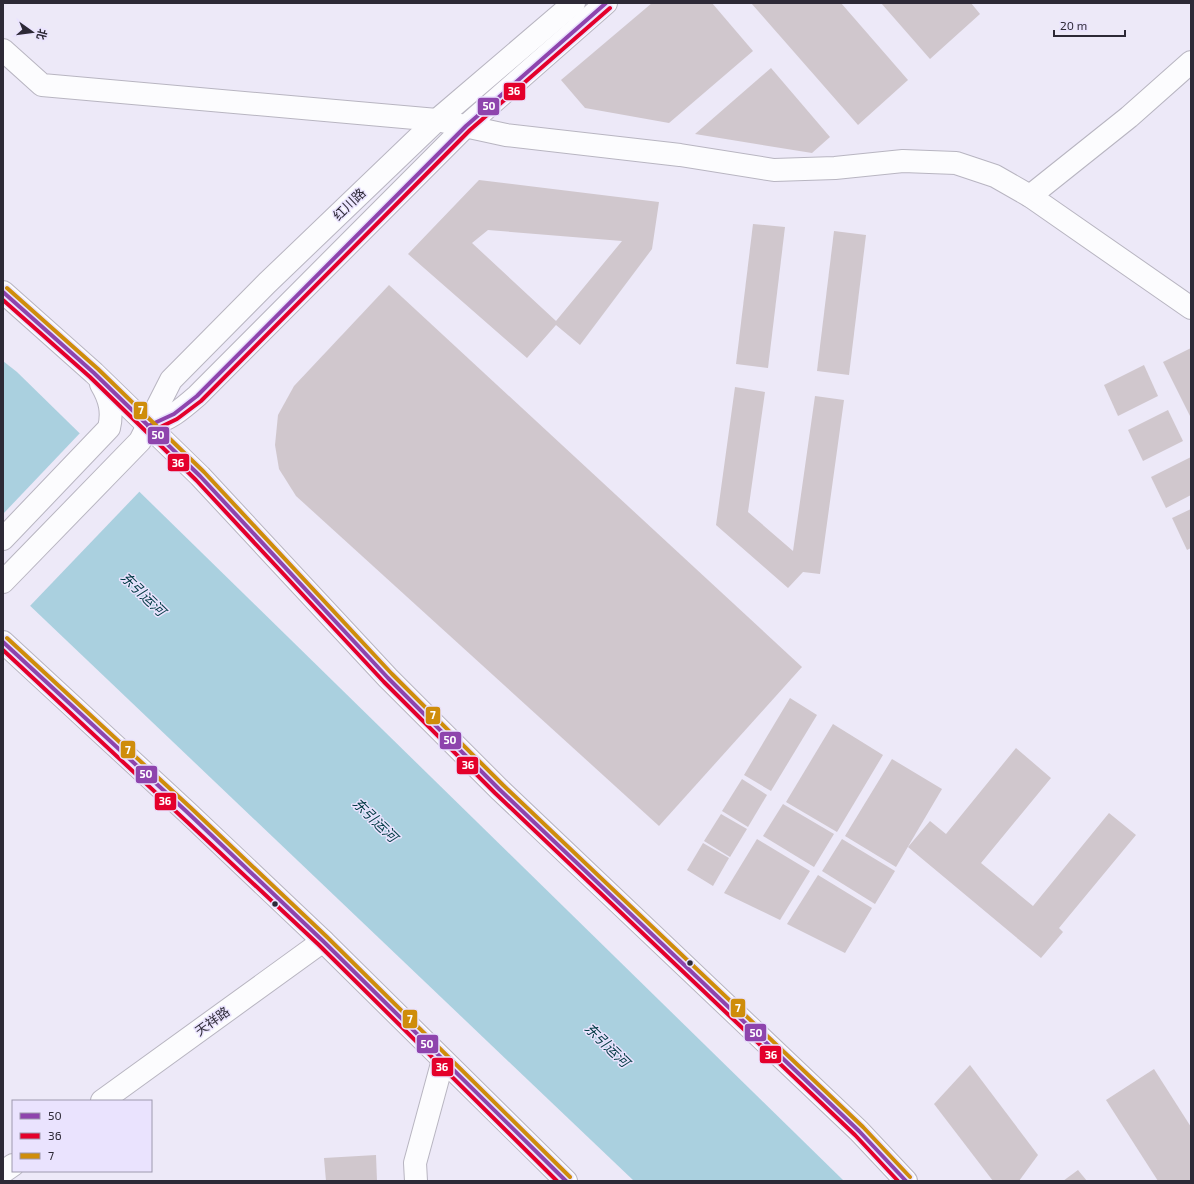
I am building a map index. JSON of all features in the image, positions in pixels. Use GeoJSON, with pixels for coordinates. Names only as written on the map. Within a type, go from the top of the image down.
{"type":"FeatureCollection","features":[{"type":"Feature","properties":{"kind":"street","name":"红川路"},"geometry":{"type":"LineString","coordinates":[[3,582],[140,441],[170,380],[267,283],[437,120],[574,3]]}},
{"type":"Feature","properties":{"kind":"street","name":"红川路"},"geometry":{"type":"LineString","coordinates":[[148,426],[164,421],[178,413],[197,396],[466,126],[606,3]]}},
{"type":"Feature","properties":{"kind":"street"},"geometry":{"type":"LineString","coordinates":[[3,50],[42,85],[437,120],[506,135],[680,155],[774,170],[835,168],[903,160],[956,163],[995,176],[1030,196],[1191,308]]}},
{"type":"Feature","properties":{"kind":"street"},"geometry":{"type":"LineString","coordinates":[[1030,196],[1129,117],[1191,62]]}},
{"type":"Feature","properties":{"kind":"street"},"geometry":{"type":"LineString","coordinates":[[3,292],[94,373],[200,476],[388,678],[499,789],[854,1125],[906,1181]]}},
{"type":"Feature","properties":{"kind":"street"},"geometry":{"type":"LineString","coordinates":[[3,539],[105,434],[109,428],[111,419],[111,405],[104,389],[94,373]]}},
{"type":"Feature","properties":{"kind":"street"},"geometry":{"type":"LineString","coordinates":[[3,642],[187,812],[323,941],[566,1181]]}},
{"type":"Feature","properties":{"kind":"street","name":"天祥路"},"geometry":{"type":"LineString","coordinates":[[103,1100],[323,941]]}},
{"type":"Feature","properties":{"kind":"street"},"geometry":{"type":"LineString","coordinates":[[416,1181],[415,1163],[443,1060]]}},
{"type":"Feature","properties":{"kind":"street"},"geometry":{"type":"LineString","coordinates":[[3,1172],[12,1166]]}},
{"type":"Feature","properties":{"kind":"water","name":"东引运河"},"geometry":{"type":"Polygon","coordinates":[[[3,361],[17,372],[844,1181],[634,1181],[3,580],[3,361]]]}},
{"type":"Feature","properties":{"kind":"pier"},"geometry":{"type":"Polygon","coordinates":[[[81,432],[141,490],[29,607],[3,582],[3,514],[81,432]]]}},
{"type":"Feature","properties":{"kind":"building"},"geometry":{"type":"Polygon","coordinates":[[[652,3],[712,3],[753,51],[669,123],[585,108],[561,80],[652,3]]]}},
{"type":"Feature","properties":{"kind":"building"},"geometry":{"type":"Polygon","coordinates":[[[751,3],[841,3],[908,80],[858,125],[751,3]]]}},
{"type":"Feature","properties":{"kind":"building"},"geometry":{"type":"Polygon","coordinates":[[[881,3],[971,3],[980,14],[930,59],[881,3]]]}},
{"type":"Feature","properties":{"kind":"building"},"geometry":{"type":"Polygon","coordinates":[[[771,68],[830,137],[812,153],[695,134],[771,68]]]}},
{"type":"Feature","properties":{"kind":"building"},"geometry":{"type":"Polygon","coordinates":[[[479,180],[659,202],[652,249],[580,345],[556,325],[527,358],[408,254],[479,180]],[[488,230],[472,243],[556,321],[622,241],[488,230]]]}},
{"type":"Feature","properties":{"kind":"building"},"geometry":{"type":"Polygon","coordinates":[[[753,224],[785,227],[768,368],[736,364],[753,224]]]}},
{"type":"Feature","properties":{"kind":"building"},"geometry":{"type":"Polygon","coordinates":[[[834,231],[866,235],[849,375],[817,371],[834,231]]]}},
{"type":"Feature","properties":{"kind":"building"},"geometry":{"type":"Polygon","coordinates":[[[389,285],[802,667],[659,826],[296,496],[279,469],[275,445],[278,415],[294,386],[389,285]]]}},
{"type":"Feature","properties":{"kind":"building"},"geometry":{"type":"Polygon","coordinates":[[[1191,348],[1191,418],[1163,362],[1191,348]]]}},
{"type":"Feature","properties":{"kind":"building"},"geometry":{"type":"Polygon","coordinates":[[[1144,365],[1158,396],[1118,416],[1104,385],[1144,365]]]}},
{"type":"Feature","properties":{"kind":"building"},"geometry":{"type":"Polygon","coordinates":[[[735,387],[765,392],[748,512],[793,551],[815,396],[844,400],[820,574],[803,572],[788,588],[716,525],[735,387]]]}},
{"type":"Feature","properties":{"kind":"building"},"geometry":{"type":"Polygon","coordinates":[[[1168,410],[1183,441],[1143,461],[1128,430],[1168,410]]]}},
{"type":"Feature","properties":{"kind":"building"},"geometry":{"type":"Polygon","coordinates":[[[1191,457],[1191,495],[1166,508],[1151,477],[1191,457]]]}},
{"type":"Feature","properties":{"kind":"building"},"geometry":{"type":"Polygon","coordinates":[[[1191,509],[1191,548],[1187,550],[1172,518],[1191,509]]]}},
{"type":"Feature","properties":{"kind":"building"},"geometry":{"type":"Polygon","coordinates":[[[790,698],[817,715],[771,791],[744,775],[790,698]]]}},
{"type":"Feature","properties":{"kind":"building"},"geometry":{"type":"Polygon","coordinates":[[[833,724],[883,755],[837,832],[786,802],[833,724]]]}},
{"type":"Feature","properties":{"kind":"building"},"geometry":{"type":"Polygon","coordinates":[[[1016,748],[1051,778],[981,863],[1033,906],[1109,813],[1136,835],[1059,928],[1063,932],[1041,958],[908,847],[930,821],[946,834],[1016,748]]]}},
{"type":"Feature","properties":{"kind":"building"},"geometry":{"type":"Polygon","coordinates":[[[892,759],[942,789],[896,867],[845,836],[892,759]]]}},
{"type":"Feature","properties":{"kind":"building"},"geometry":{"type":"Polygon","coordinates":[[[742,779],[767,795],[748,827],[722,811],[742,779]]]}},
{"type":"Feature","properties":{"kind":"building"},"geometry":{"type":"Polygon","coordinates":[[[783,804],[834,834],[814,867],[763,836],[783,804]]]}},
{"type":"Feature","properties":{"kind":"building"},"geometry":{"type":"Polygon","coordinates":[[[721,814],[747,829],[730,857],[704,841],[721,814]]]}},
{"type":"Feature","properties":{"kind":"building"},"geometry":{"type":"Polygon","coordinates":[[[757,839],[810,871],[780,920],[724,893],[757,839]]]}},
{"type":"Feature","properties":{"kind":"building"},"geometry":{"type":"Polygon","coordinates":[[[842,839],[895,871],[875,904],[822,871],[842,839]]]}},
{"type":"Feature","properties":{"kind":"building"},"geometry":{"type":"Polygon","coordinates":[[[703,843],[729,858],[713,886],[687,870],[703,843]]]}},
{"type":"Feature","properties":{"kind":"building"},"geometry":{"type":"Polygon","coordinates":[[[818,875],[872,908],[845,953],[787,924],[818,875]]]}},
{"type":"Feature","properties":{"kind":"building"},"geometry":{"type":"Polygon","coordinates":[[[970,1065],[1038,1155],[1019,1181],[993,1181],[934,1104],[970,1065]]]}},
{"type":"Feature","properties":{"kind":"building"},"geometry":{"type":"Polygon","coordinates":[[[1154,1069],[1191,1127],[1191,1181],[1158,1181],[1106,1100],[1154,1069]]]}},
{"type":"Feature","properties":{"kind":"building"},"geometry":{"type":"Polygon","coordinates":[[[376,1155],[377,1181],[326,1181],[324,1158],[376,1155]]]}},
{"type":"Feature","properties":{"kind":"building"},"geometry":{"type":"Polygon","coordinates":[[[1078,1170],[1087,1181],[1063,1181],[1078,1170]]]}},
{"type":"Feature","properties":{"kind":"transit line","name":"50"},"geometry":{"type":"LineString","coordinates":[[148,426],[174,414],[197,396],[466,126],[606,3]]}},
{"type":"Feature","properties":{"kind":"transit line","name":"36"},"geometry":{"type":"LineString","coordinates":[[150,432],[177,419],[201,401],[470,130],[610,8]]}},
{"type":"Feature","properties":{"kind":"transit line","name":"7"},"geometry":{"type":"LineString","coordinates":[[7,288],[98,369],[204,472],[392,674],[503,785],[863,1127],[910,1177]]}},
{"type":"Feature","properties":{"kind":"transit line","name":"50"},"geometry":{"type":"LineString","coordinates":[[3,292],[94,373],[200,476],[388,678],[499,789],[859,1131],[906,1181]]}},
{"type":"Feature","properties":{"kind":"transit line","name":"36"},"geometry":{"type":"LineString","coordinates":[[3,300],[90,377],[196,480],[384,682],[495,793],[855,1135],[898,1181]]}},
{"type":"Feature","properties":{"kind":"transit line","name":"7"},"geometry":{"type":"LineString","coordinates":[[7,638],[191,808],[327,937],[570,1177]]}},
{"type":"Feature","properties":{"kind":"transit line","name":"50"},"geometry":{"type":"LineString","coordinates":[[3,642],[187,812],[323,941],[566,1181]]}},
{"type":"Feature","properties":{"kind":"transit line","name":"36"},"geometry":{"type":"LineString","coordinates":[[3,650],[319,945],[557,1181]]}}]}
